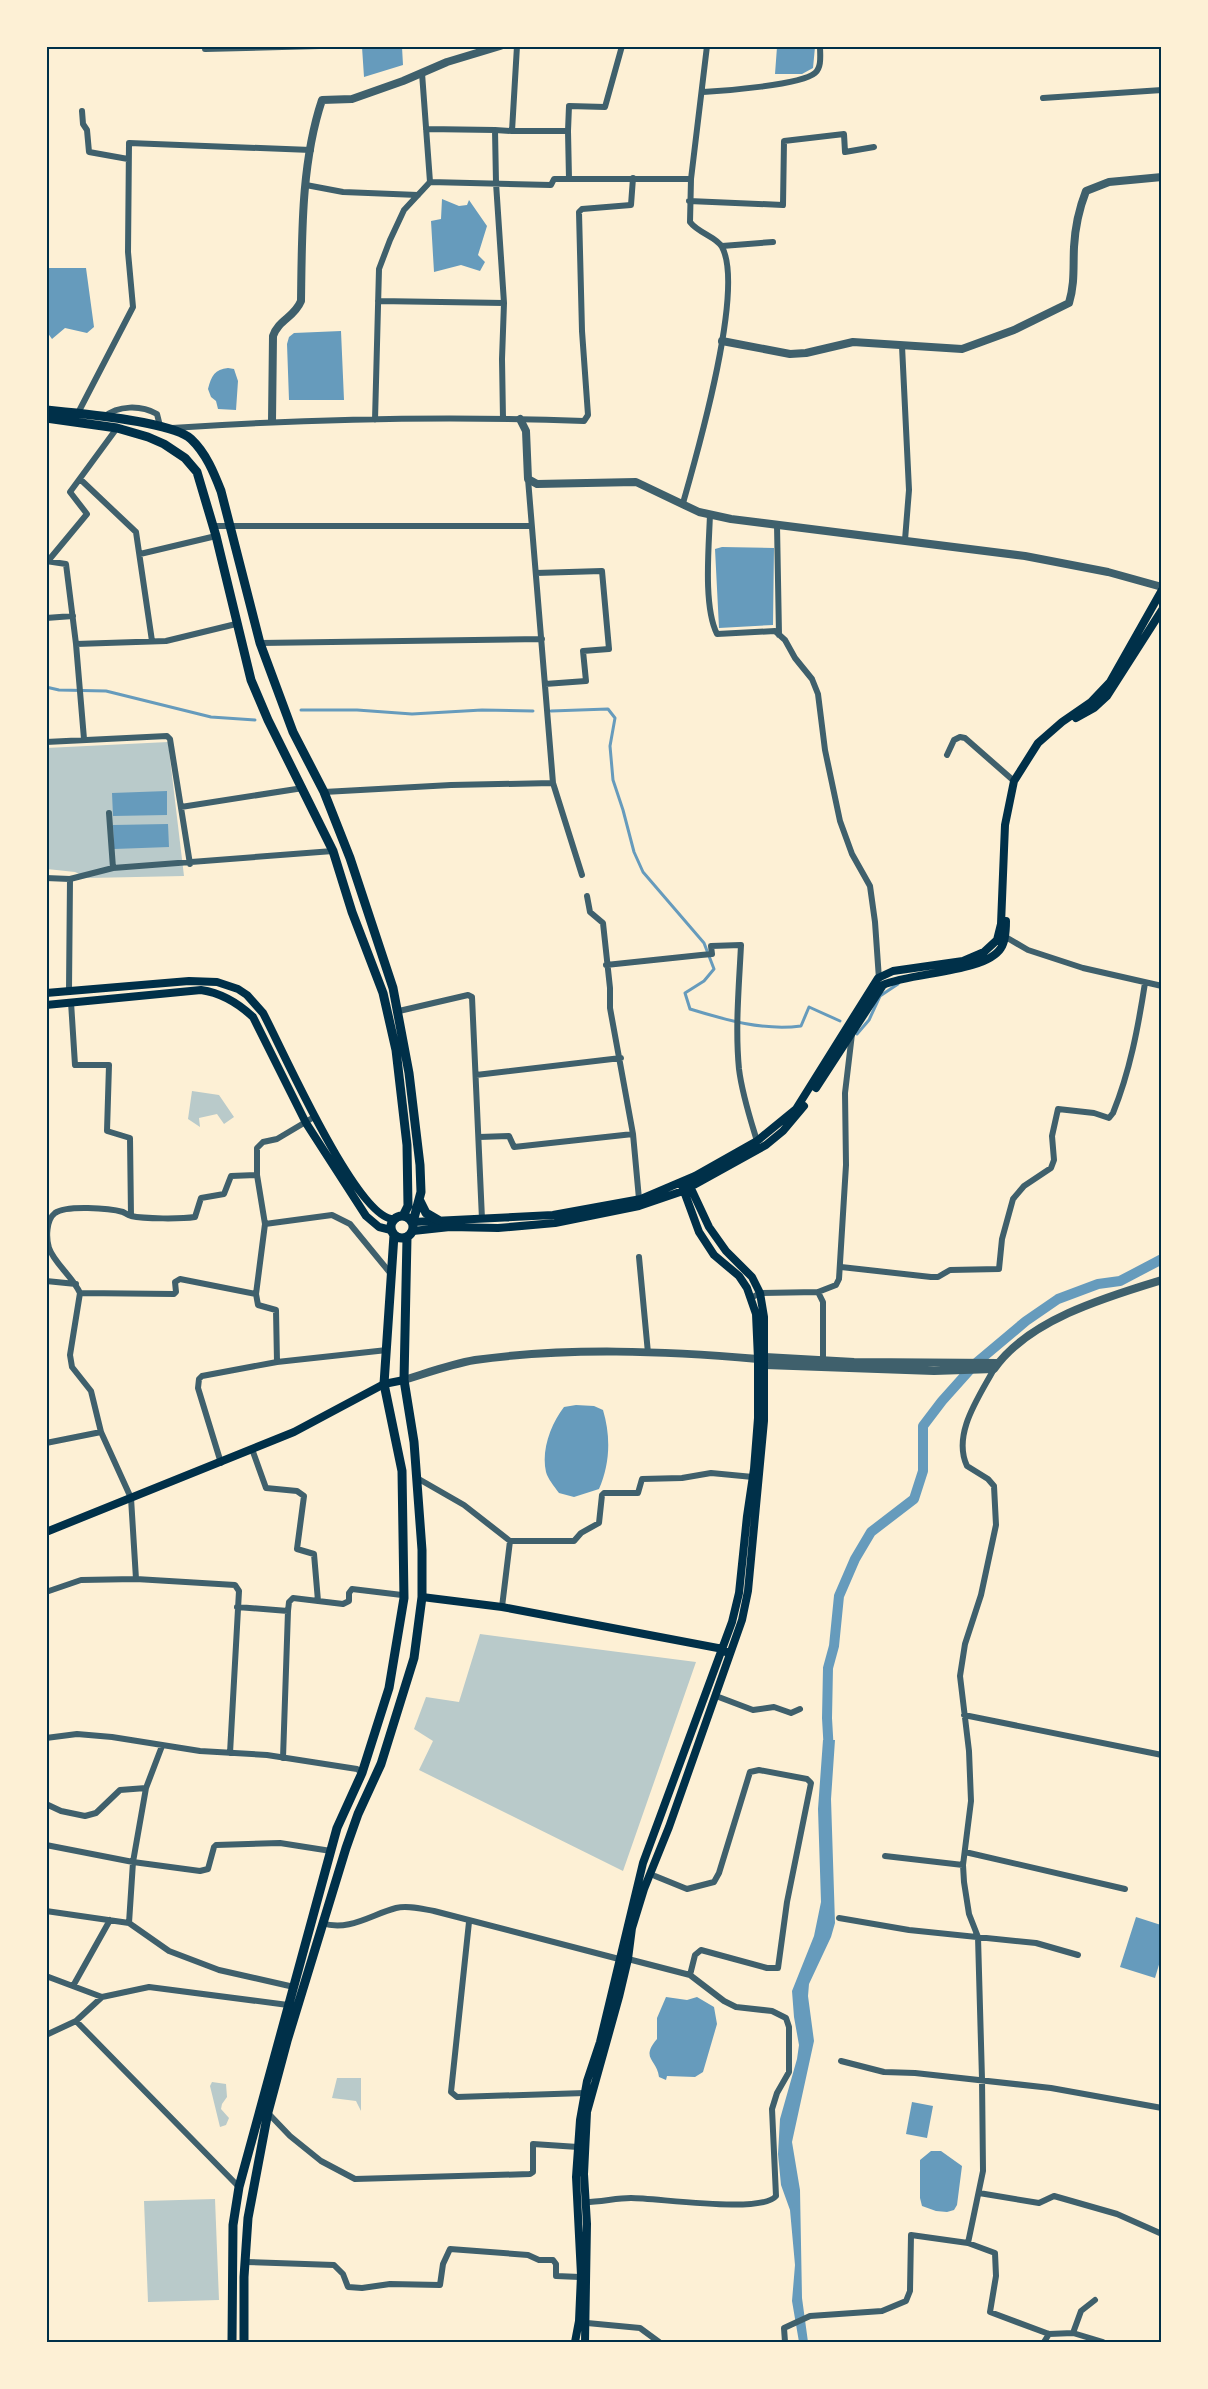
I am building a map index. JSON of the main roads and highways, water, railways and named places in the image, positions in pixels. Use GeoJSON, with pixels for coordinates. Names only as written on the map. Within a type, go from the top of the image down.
{"type":"FeatureCollection","features":[{"type":"Feature","properties":{"kind":"main road"},"geometry":{"type":"LineString","coordinates":[[46,410],[171,428],[182,432],[198,447],[212,468],[260,643],[293,732],[324,792],[350,858],[399,1011],[417,1140],[421,1183],[420,1201],[411,1231],[404,1380],[417,1478],[422,1597],[414,1658],[397,1715],[375,1777],[358,1814],[322,1923],[268,2112],[248,2218],[244,2343]]}},
{"type":"Feature","properties":{"kind":"main road"},"geometry":{"type":"LineString","coordinates":[[46,418],[117,428],[164,444],[185,458],[197,472],[216,536],[251,680],[268,720],[333,850],[352,912],[383,993],[396,1050],[409,1182],[408,1206],[391,1225],[393,1233],[392,1275],[384,1384],[402,1471],[404,1597],[389,1688],[362,1773],[337,1828],[239,2187],[233,2224],[232,2343]]}},
{"type":"Feature","properties":{"kind":"main road"},"geometry":{"type":"LineString","coordinates":[[185,458],[198,447]]}},
{"type":"Feature","properties":{"kind":"main road"},"geometry":{"type":"LineString","coordinates":[[46,1005],[193,990],[213,992],[232,1000],[253,1017],[306,1123],[366,1216],[379,1227],[400,1238],[438,1220],[482,1220],[553,1215],[639,1199],[685,1186],[757,1141],[796,1109],[880,981],[893,971],[963,961],[984,952],[997,940],[1001,924],[1005,825],[1014,781],[1038,743],[1062,722],[1091,702],[1110,682],[1161,589]]}},
{"type":"Feature","properties":{"kind":"main road"},"geometry":{"type":"LineString","coordinates":[[880,981],[972,965],[995,956],[1003,946],[1010,817],[1019,784],[1046,743],[1070,722],[1094,708],[1107,696],[1161,610]]}},
{"type":"Feature","properties":{"kind":"main road"},"geometry":{"type":"LineString","coordinates":[[46,993],[189,981],[217,982],[238,989],[263,1013],[314,1117],[359,1190],[379,1214],[385,1218],[399,1217]]}},
{"type":"Feature","properties":{"kind":"main road"},"geometry":{"type":"LineString","coordinates":[[411,1231],[450,1227],[498,1228],[555,1223],[639,1206],[685,1186],[766,1145],[798,1115],[851,1033],[880,981]]}},
{"type":"Feature","properties":{"kind":"main road"},"geometry":{"type":"LineString","coordinates":[[575,2343],[583,2322],[584,2174],[587,2112],[624,1959],[644,1889],[731,1656],[748,1591],[764,1421],[764,1317],[760,1293],[752,1277],[726,1251],[685,1186]]}},
{"type":"Feature","properties":{"kind":"main road"},"geometry":{"type":"LineString","coordinates":[[585,2343],[580,2277],[580,2228],[576,2191],[578,2146],[585,2093],[624,1959],[643,1863],[723,1648],[739,1593],[753,1477],[763,1360],[756,1314],[751,1298],[739,1276],[714,1255],[704,1240],[685,1186]]}},
{"type":"Feature","properties":{"kind":"main road"},"geometry":{"type":"LineString","coordinates":[[420,1201],[426,1213],[438,1220]]}},
{"type":"Feature","properties":{"kind":"main road"},"geometry":{"type":"LineString","coordinates":[[399,1217],[411,1231]]}},
{"type":"Feature","properties":{"kind":"main road"},"geometry":{"type":"LineString","coordinates":[[46,1532],[221,1463],[294,1432],[384,1384],[404,1380]]}},
{"type":"Feature","properties":{"kind":"main road"},"geometry":{"type":"LineString","coordinates":[[422,1597],[502,1608],[723,1648],[731,1656]]}},
{"type":"Feature","properties":{"kind":"main road"},"geometry":{"type":"LineString","coordinates":[[362,1773],[375,1777]]}},
{"type":"Feature","properties":{"kind":"water"},"geometry":{"type":"Polygon","coordinates":[[[362,47],[402,47],[403,65],[364,77],[362,47]]]}},
{"type":"Feature","properties":{"kind":"water"},"geometry":{"type":"Polygon","coordinates":[[[777,47],[815,47],[813,68],[802,74],[775,74],[777,47]]]}},
{"type":"Feature","properties":{"kind":"water"},"geometry":{"type":"Polygon","coordinates":[[[442,199],[459,206],[467,205],[469,200],[487,226],[478,255],[485,262],[480,271],[461,265],[434,272],[431,221],[441,219],[442,199]]]}},
{"type":"Feature","properties":{"kind":"water"},"geometry":{"type":"Polygon","coordinates":[[[47,268],[86,268],[94,327],[87,333],[65,328],[52,339],[47,332],[47,268]]]}},
{"type":"Feature","properties":{"kind":"water"},"geometry":{"type":"Polygon","coordinates":[[[341,331],[344,400],[289,400],[287,344],[289,337],[294,333],[341,331]]]}},
{"type":"Feature","properties":{"kind":"water"},"geometry":{"type":"Polygon","coordinates":[[[228,368],[234,369],[238,381],[236,410],[218,409],[208,389],[214,374],[228,368]]]}},
{"type":"Feature","properties":{"kind":"water"},"geometry":{"type":"Polygon","coordinates":[[[722,547],[774,548],[773,625],[719,628],[715,549],[722,547]]]}},
{"type":"Feature","properties":{"kind":"water"},"geometry":{"type":"Polygon","coordinates":[[[167,791],[167,815],[113,816],[112,793],[167,791]]]}},
{"type":"Feature","properties":{"kind":"water"},"geometry":{"type":"Polygon","coordinates":[[[168,824],[169,847],[114,849],[113,825],[168,824]]]}},
{"type":"Feature","properties":{"kind":"water"},"geometry":{"type":"Polygon","coordinates":[[[594,1406],[603,1410],[608,1450],[603,1480],[599,1489],[574,1497],[559,1493],[551,1482],[546,1472],[545,1455],[551,1429],[559,1414],[564,1407],[594,1406]]]}},
{"type":"Feature","properties":{"kind":"water"},"geometry":{"type":"Polygon","coordinates":[[[823,1740],[835,1740],[831,1799],[835,1923],[831,1937],[809,1984],[808,1996],[814,2041],[792,2142],[800,2190],[802,2298],[808,2342],[799,2342],[792,2301],[795,2265],[790,2210],[781,2185],[778,2154],[780,2119],[799,2045],[792,1991],[814,1936],[821,1902],[818,1809],[823,1740]]]}},
{"type":"Feature","properties":{"kind":"water"},"geometry":{"type":"Polygon","coordinates":[[[1136,1917],[1161,1925],[1161,1958],[1155,1978],[1120,1967],[1136,1917]]]}},
{"type":"Feature","properties":{"kind":"water"},"geometry":{"type":"Polygon","coordinates":[[[666,1997],[687,2000],[697,1997],[714,2007],[717,2024],[703,2072],[695,2077],[667,2076],[666,2080],[659,2077],[651,2059],[650,2051],[657,2039],[657,2018],[666,1997]]]}},
{"type":"Feature","properties":{"kind":"water"},"geometry":{"type":"Polygon","coordinates":[[[912,2102],[933,2106],[927,2138],[906,2134],[912,2102]]]}},
{"type":"Feature","properties":{"kind":"water"},"geometry":{"type":"Polygon","coordinates":[[[931,2151],[941,2151],[962,2166],[957,2205],[954,2210],[936,2211],[922,2206],[920,2160],[931,2151]]]}},
{"type":"Feature","properties":{"kind":"waterway"},"geometry":{"type":"LineString","coordinates":[[46,687],[59,690],[106,691],[211,717],[255,720]]}},
{"type":"Feature","properties":{"kind":"waterway"},"geometry":{"type":"LineString","coordinates":[[551,711],[608,709],[615,718],[610,746],[613,780],[634,852],[643,872],[704,943],[714,969],[704,981],[685,993],[690,1009],[759,1026],[787,1027],[801,1026],[809,1007],[840,1021]]}},
{"type":"Feature","properties":{"kind":"waterway"},"geometry":{"type":"LineString","coordinates":[[301,710],[357,710],[412,714],[482,710],[533,711]]}},
{"type":"Feature","properties":{"kind":"waterway"},"geometry":{"type":"LineString","coordinates":[[855,1032],[857,1034],[869,1020],[880,996],[898,984]]}},
{"type":"Feature","properties":{"kind":"waterway"},"geometry":{"type":"LineString","coordinates":[[829,1753],[828,1668],[834,1646],[839,1596],[855,1559],[871,1532],[914,1499],[923,1471],[923,1426],[976,1363],[1026,1321],[1058,1299],[1098,1284],[1120,1281],[1162,1259]]}}]}
